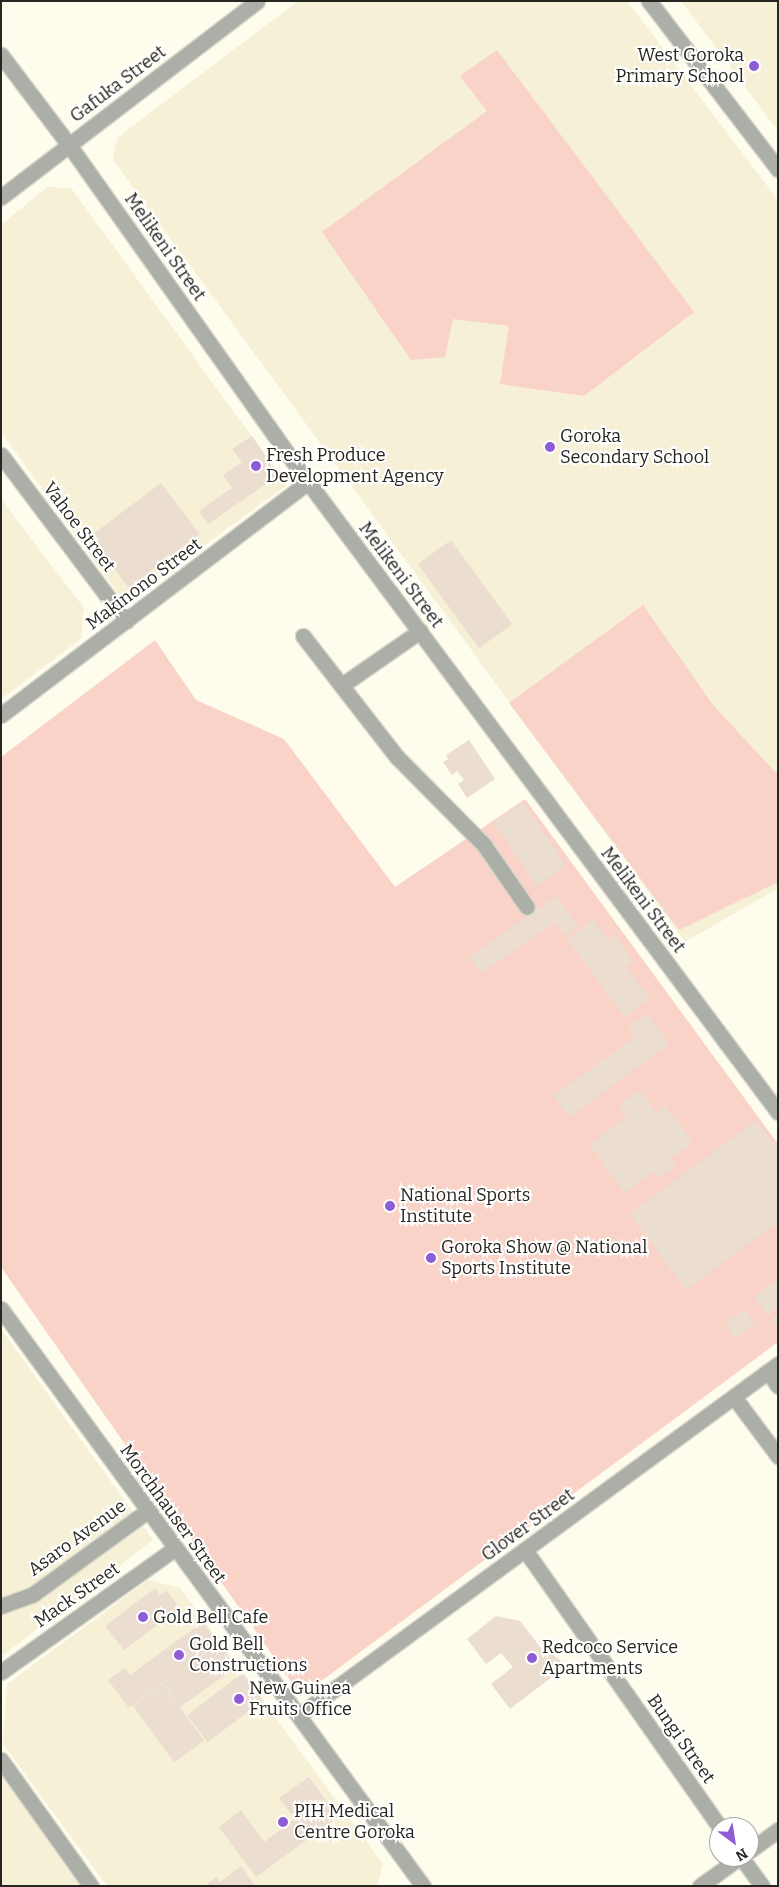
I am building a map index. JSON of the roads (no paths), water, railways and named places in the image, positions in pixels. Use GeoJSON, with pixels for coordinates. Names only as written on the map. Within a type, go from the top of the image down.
{"type":"FeatureCollection","features":[{"type":"Feature","properties":{"kind":"street","name":"Gafuka Street"},"geometry":{"type":"LineString","coordinates":[[1,197],[257,1]]}},
{"type":"Feature","properties":{"kind":"street"},"geometry":{"type":"LineString","coordinates":[[649,1],[778,169]]}},
{"type":"Feature","properties":{"kind":"street","name":"Melikeni Street"},"geometry":{"type":"LineString","coordinates":[[1,55],[69,145],[308,482],[778,1112]]}},
{"type":"Feature","properties":{"kind":"street","name":"Vahoe Street"},"geometry":{"type":"LineString","coordinates":[[1,455],[126,621]]}},
{"type":"Feature","properties":{"kind":"street","name":"Makinono Street"},"geometry":{"type":"LineString","coordinates":[[1,715],[308,482]]}},
{"type":"Feature","properties":{"kind":"street"},"geometry":{"type":"LineString","coordinates":[[342,685],[420,632]]}},
{"type":"Feature","properties":{"kind":"street"},"geometry":{"type":"LineString","coordinates":[[303,636],[397,757],[484,845],[527,907]]}},
{"type":"Feature","properties":{"kind":"street","name":"Morchhauser Street"},"geometry":{"type":"LineString","coordinates":[[1,1309],[174,1549],[300,1715],[422,1885]]}},
{"type":"Feature","properties":{"kind":"street"},"geometry":{"type":"LineString","coordinates":[[773,1368],[778,1386]]}},
{"type":"Feature","properties":{"kind":"street","name":"Glover Street"},"geometry":{"type":"LineString","coordinates":[[300,1715],[773,1368]]}},
{"type":"Feature","properties":{"kind":"street"},"geometry":{"type":"LineString","coordinates":[[734,1397],[778,1456]]}},
{"type":"Feature","properties":{"kind":"street","name":"Asaro Avenue"},"geometry":{"type":"LineString","coordinates":[[1,1606],[32,1595],[147,1511]]}},
{"type":"Feature","properties":{"kind":"street","name":"Mack Street"},"geometry":{"type":"LineString","coordinates":[[1,1672],[174,1549]]}},
{"type":"Feature","properties":{"kind":"street","name":"Bungi Street"},"geometry":{"type":"LineString","coordinates":[[525,1550],[713,1817]]}},
{"type":"Feature","properties":{"kind":"street"},"geometry":{"type":"LineString","coordinates":[[1,1760],[90,1886]]}},
{"type":"Feature","properties":{"kind":"street"},"geometry":{"type":"LineString","coordinates":[[759,1844],[778,1830]]}},
{"type":"Feature","properties":{"kind":"street"},"geometry":{"type":"LineString","coordinates":[[700,1886],[727,1867]]}},
{"type":"Feature","properties":{"kind":"street"},"geometry":{"type":"LineString","coordinates":[[748,1867],[762,1886]]}},
{"type":"Feature","properties":{"kind":"place","name":"West Goroka Primary School"},"geometry":{"type":"Point","coordinates":[754,66]}},
{"type":"Feature","properties":{"kind":"place","name":"Goroka Secondary School"},"geometry":{"type":"Point","coordinates":[550,447]}},
{"type":"Feature","properties":{"kind":"place","name":"Fresh Produce Development Agency"},"geometry":{"type":"Point","coordinates":[256,466]}},
{"type":"Feature","properties":{"kind":"place","name":"National Sports Institute"},"geometry":{"type":"Point","coordinates":[390,1206]}},
{"type":"Feature","properties":{"kind":"place","name":"Goroka Show @ National Sports Institute"},"geometry":{"type":"Point","coordinates":[431,1258]}},
{"type":"Feature","properties":{"kind":"place","name":"Gold Bell Cafe"},"geometry":{"type":"Point","coordinates":[143,1617]}},
{"type":"Feature","properties":{"kind":"place","name":"Gold Bell Constructions"},"geometry":{"type":"Point","coordinates":[179,1655]}},
{"type":"Feature","properties":{"kind":"place","name":"Redcoco Service Apartments"},"geometry":{"type":"Point","coordinates":[532,1658]}},
{"type":"Feature","properties":{"kind":"place","name":"New Guinea Fruits Office"},"geometry":{"type":"Point","coordinates":[239,1699]}},
{"type":"Feature","properties":{"kind":"place","name":"PIH Medical Centre Goroka"},"geometry":{"type":"Point","coordinates":[283,1822]}}]}
